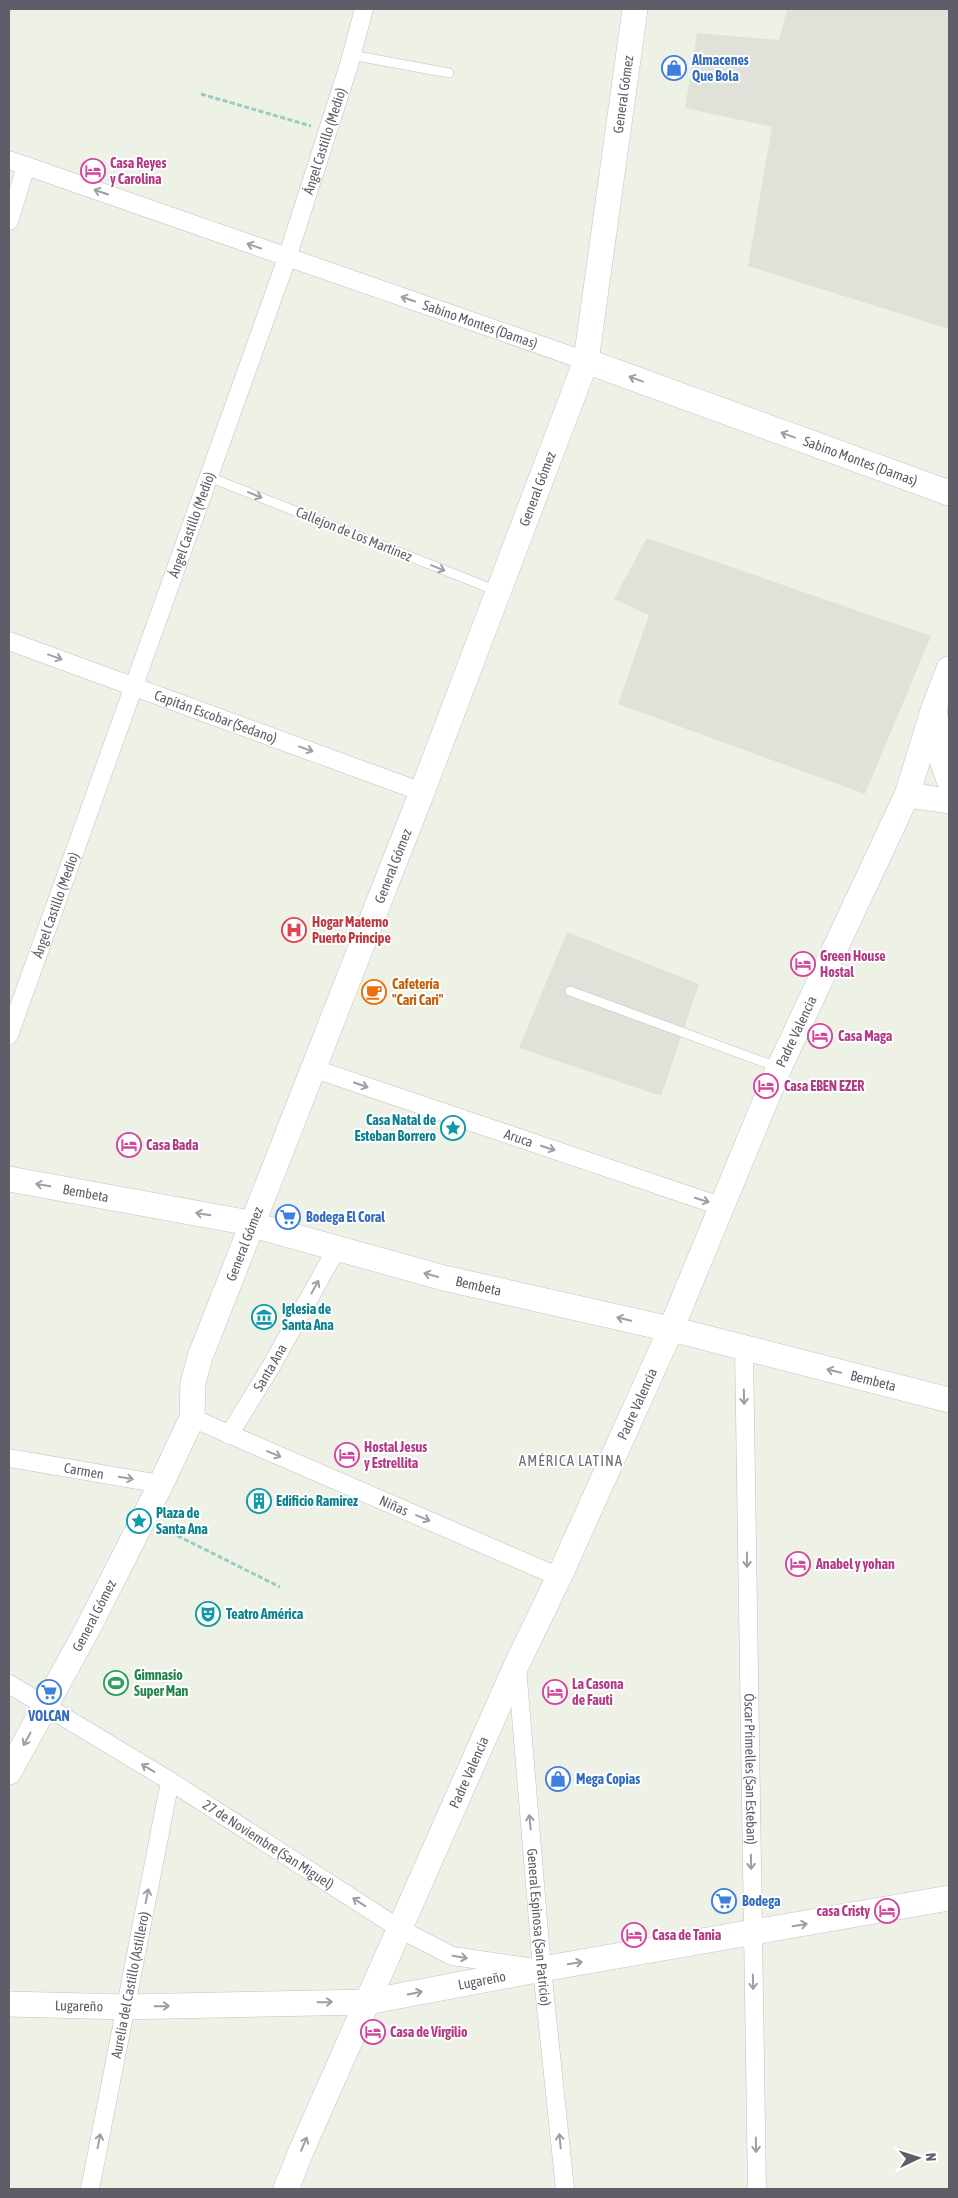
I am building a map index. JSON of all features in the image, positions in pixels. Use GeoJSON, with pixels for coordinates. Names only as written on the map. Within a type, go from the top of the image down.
{"type":"FeatureCollection","features":[{"type":"Feature","properties":{"kind":"main road","name":"General Gómez"},"geometry":{"type":"LineString","coordinates":[[9,1772],[46,1707],[144,1518],[192,1418],[193,1382],[200,1357],[251,1224],[315,1069],[500,592],[586,361],[636,9]]}},
{"type":"Feature","properties":{"kind":"main road","name":"Sabino Montes (Damas)"},"geometry":{"type":"LineString","coordinates":[[586,361],[949,493]]}},
{"type":"Feature","properties":{"kind":"main road","name":"Padre Valencia"},"geometry":{"type":"LineString","coordinates":[[286,2189],[516,1666],[559,1578],[671,1329],[779,1068],[907,795],[934,708],[949,669]]}},
{"type":"Feature","properties":{"kind":"main road"},"geometry":{"type":"LineString","coordinates":[[934,708],[941,757],[949,780]]}},
{"type":"Feature","properties":{"kind":"main road"},"geometry":{"type":"LineString","coordinates":[[907,795],[949,801]]}},
{"type":"Feature","properties":{"kind":"main road","name":"Bembeta"},"geometry":{"type":"LineString","coordinates":[[9,1179],[251,1224],[444,1278],[671,1329],[949,1400]]}},
{"type":"Feature","properties":{"kind":"main road","name":"Lugareño"},"geometry":{"type":"LineString","coordinates":[[9,2004],[125,2007],[367,2002],[542,1969],[949,1898]]}},
{"type":"Feature","properties":{"kind":"street","name":"Ángel Castillo (Medio)"},"geometry":{"type":"LineString","coordinates":[[9,1035],[288,258],[364,9]]}},
{"type":"Feature","properties":{"kind":"street","name":"Sabino Montes (Damas)"},"geometry":{"type":"LineString","coordinates":[[9,160],[586,361]]}},
{"type":"Feature","properties":{"kind":"street"},"geometry":{"type":"LineString","coordinates":[[9,221],[26,166]]}},
{"type":"Feature","properties":{"kind":"street","name":"Capitán Escobar (Sedano)"},"geometry":{"type":"LineString","coordinates":[[9,641],[422,792]]}},
{"type":"Feature","properties":{"kind":"street","name":"Aruca"},"geometry":{"type":"LineString","coordinates":[[315,1069],[723,1207]]}},
{"type":"Feature","properties":{"kind":"street","name":"Santa Ana"},"geometry":{"type":"LineString","coordinates":[[229,1435],[337,1248]]}},
{"type":"Feature","properties":{"kind":"street","name":"Óscar Primelles (San Esteban)"},"geometry":{"type":"LineString","coordinates":[[744,1349],[757,2189]]}},
{"type":"Feature","properties":{"kind":"street"},"geometry":{"type":"LineString","coordinates":[[192,1418],[229,1435]]}},
{"type":"Feature","properties":{"kind":"street","name":"Niñas"},"geometry":{"type":"LineString","coordinates":[[229,1435],[559,1578]]}},
{"type":"Feature","properties":{"kind":"street","name":"Carmen"},"geometry":{"type":"LineString","coordinates":[[9,1458],[161,1484]]}},
{"type":"Feature","properties":{"kind":"street","name":"General Espinosa (San Patricio)"},"geometry":{"type":"LineString","coordinates":[[516,1666],[542,1969],[565,2189]]}},
{"type":"Feature","properties":{"kind":"street","name":"27 de Noviembre (San Miguel)"},"geometry":{"type":"LineString","coordinates":[[9,1684],[170,1781],[400,1929],[452,1956],[542,1969]]}},
{"type":"Feature","properties":{"kind":"street","name":"Aurelia del Castillo (Astillero)"},"geometry":{"type":"LineString","coordinates":[[90,2189],[170,1781]]}},
{"type":"Feature","properties":{"kind":"lane"},"geometry":{"type":"LineString","coordinates":[[351,55],[450,73]]}},
{"type":"Feature","properties":{"kind":"lane","name":"Callejon de Los Martinez"},"geometry":{"type":"LineString","coordinates":[[209,477],[500,592]]}},
{"type":"Feature","properties":{"kind":"lane"},"geometry":{"type":"LineString","coordinates":[[570,991],[779,1068]]}},
{"type":"Feature","properties":{"kind":"path"},"geometry":{"type":"LineString","coordinates":[[201,94],[328,131]]}},
{"type":"Feature","properties":{"kind":"path"},"geometry":{"type":"LineString","coordinates":[[144,1518],[280,1587]]}},
{"type":"Feature","properties":{"kind":"shaded area"},"geometry":{"type":"Polygon","coordinates":[[[787,9],[949,9],[949,329],[748,266],[772,127],[685,108],[697,33],[779,40],[787,9]]]}},
{"type":"Feature","properties":{"kind":"shaded area"},"geometry":{"type":"Polygon","coordinates":[[[647,538],[931,636],[865,794],[618,704],[649,615],[614,599],[647,538]]]}},
{"type":"Feature","properties":{"kind":"shaded area"},"geometry":{"type":"Polygon","coordinates":[[[567,932],[699,984],[661,1096],[519,1048],[567,932]]]}},
{"type":"Feature","properties":{"kind":"place","name":"Almacenes Que Bola"},"geometry":{"type":"Point","coordinates":[674,68]}},
{"type":"Feature","properties":{"kind":"place","name":"Casa Reyes y Carolina"},"geometry":{"type":"Point","coordinates":[93,171]}},
{"type":"Feature","properties":{"kind":"place","name":"Hogar Materno Puerto Principe"},"geometry":{"type":"Point","coordinates":[294,930]}},
{"type":"Feature","properties":{"kind":"place","name":"Green House Hostal"},"geometry":{"type":"Point","coordinates":[803,964]}},
{"type":"Feature","properties":{"kind":"place","name":"Cafetería \"Cari Cari\""},"geometry":{"type":"Point","coordinates":[374,992]}},
{"type":"Feature","properties":{"kind":"place","name":"Casa Maga"},"geometry":{"type":"Point","coordinates":[820,1036]}},
{"type":"Feature","properties":{"kind":"place","name":"Casa EBEN EZER"},"geometry":{"type":"Point","coordinates":[766,1086]}},
{"type":"Feature","properties":{"kind":"place","name":"Casa Natal de Esteban Borrero"},"geometry":{"type":"Point","coordinates":[453,1128]}},
{"type":"Feature","properties":{"kind":"place","name":"Casa Bada"},"geometry":{"type":"Point","coordinates":[129,1145]}},
{"type":"Feature","properties":{"kind":"place","name":"Bodega El Coral"},"geometry":{"type":"Point","coordinates":[288,1217]}},
{"type":"Feature","properties":{"kind":"place","name":"Iglesia de Santa Ana"},"geometry":{"type":"Point","coordinates":[264,1317]}},
{"type":"Feature","properties":{"kind":"place","name":"Hostal Jesus y Estrellita"},"geometry":{"type":"Point","coordinates":[347,1455]}},
{"type":"Feature","properties":{"kind":"place","name":"Edificio Ramirez"},"geometry":{"type":"Point","coordinates":[259,1501]}},
{"type":"Feature","properties":{"kind":"place","name":"Plaza de Santa Ana"},"geometry":{"type":"Point","coordinates":[139,1521]}},
{"type":"Feature","properties":{"kind":"place","name":"Anabel y yohan"},"geometry":{"type":"Point","coordinates":[798,1564]}},
{"type":"Feature","properties":{"kind":"place","name":"Teatro América"},"geometry":{"type":"Point","coordinates":[208,1614]}},
{"type":"Feature","properties":{"kind":"place","name":"Gimnasio Super Man"},"geometry":{"type":"Point","coordinates":[116,1683]}},
{"type":"Feature","properties":{"kind":"place","name":"VOLCAN"},"geometry":{"type":"Point","coordinates":[49,1692]}},
{"type":"Feature","properties":{"kind":"place","name":"La Casona de Fauti"},"geometry":{"type":"Point","coordinates":[555,1692]}},
{"type":"Feature","properties":{"kind":"place","name":"Mega Copias"},"geometry":{"type":"Point","coordinates":[558,1779]}},
{"type":"Feature","properties":{"kind":"place","name":"Bodega"},"geometry":{"type":"Point","coordinates":[724,1901]}},
{"type":"Feature","properties":{"kind":"place","name":"casa Cristy"},"geometry":{"type":"Point","coordinates":[887,1911]}},
{"type":"Feature","properties":{"kind":"place","name":"Casa de Tania"},"geometry":{"type":"Point","coordinates":[634,1935]}},
{"type":"Feature","properties":{"kind":"place","name":"Casa de Virgilio"},"geometry":{"type":"Point","coordinates":[373,2032]}},
{"type":"Feature","properties":{"kind":"district","name":"AMÉRICA LATINA"},"geometry":{"type":"Point","coordinates":[571,1461]}}]}
